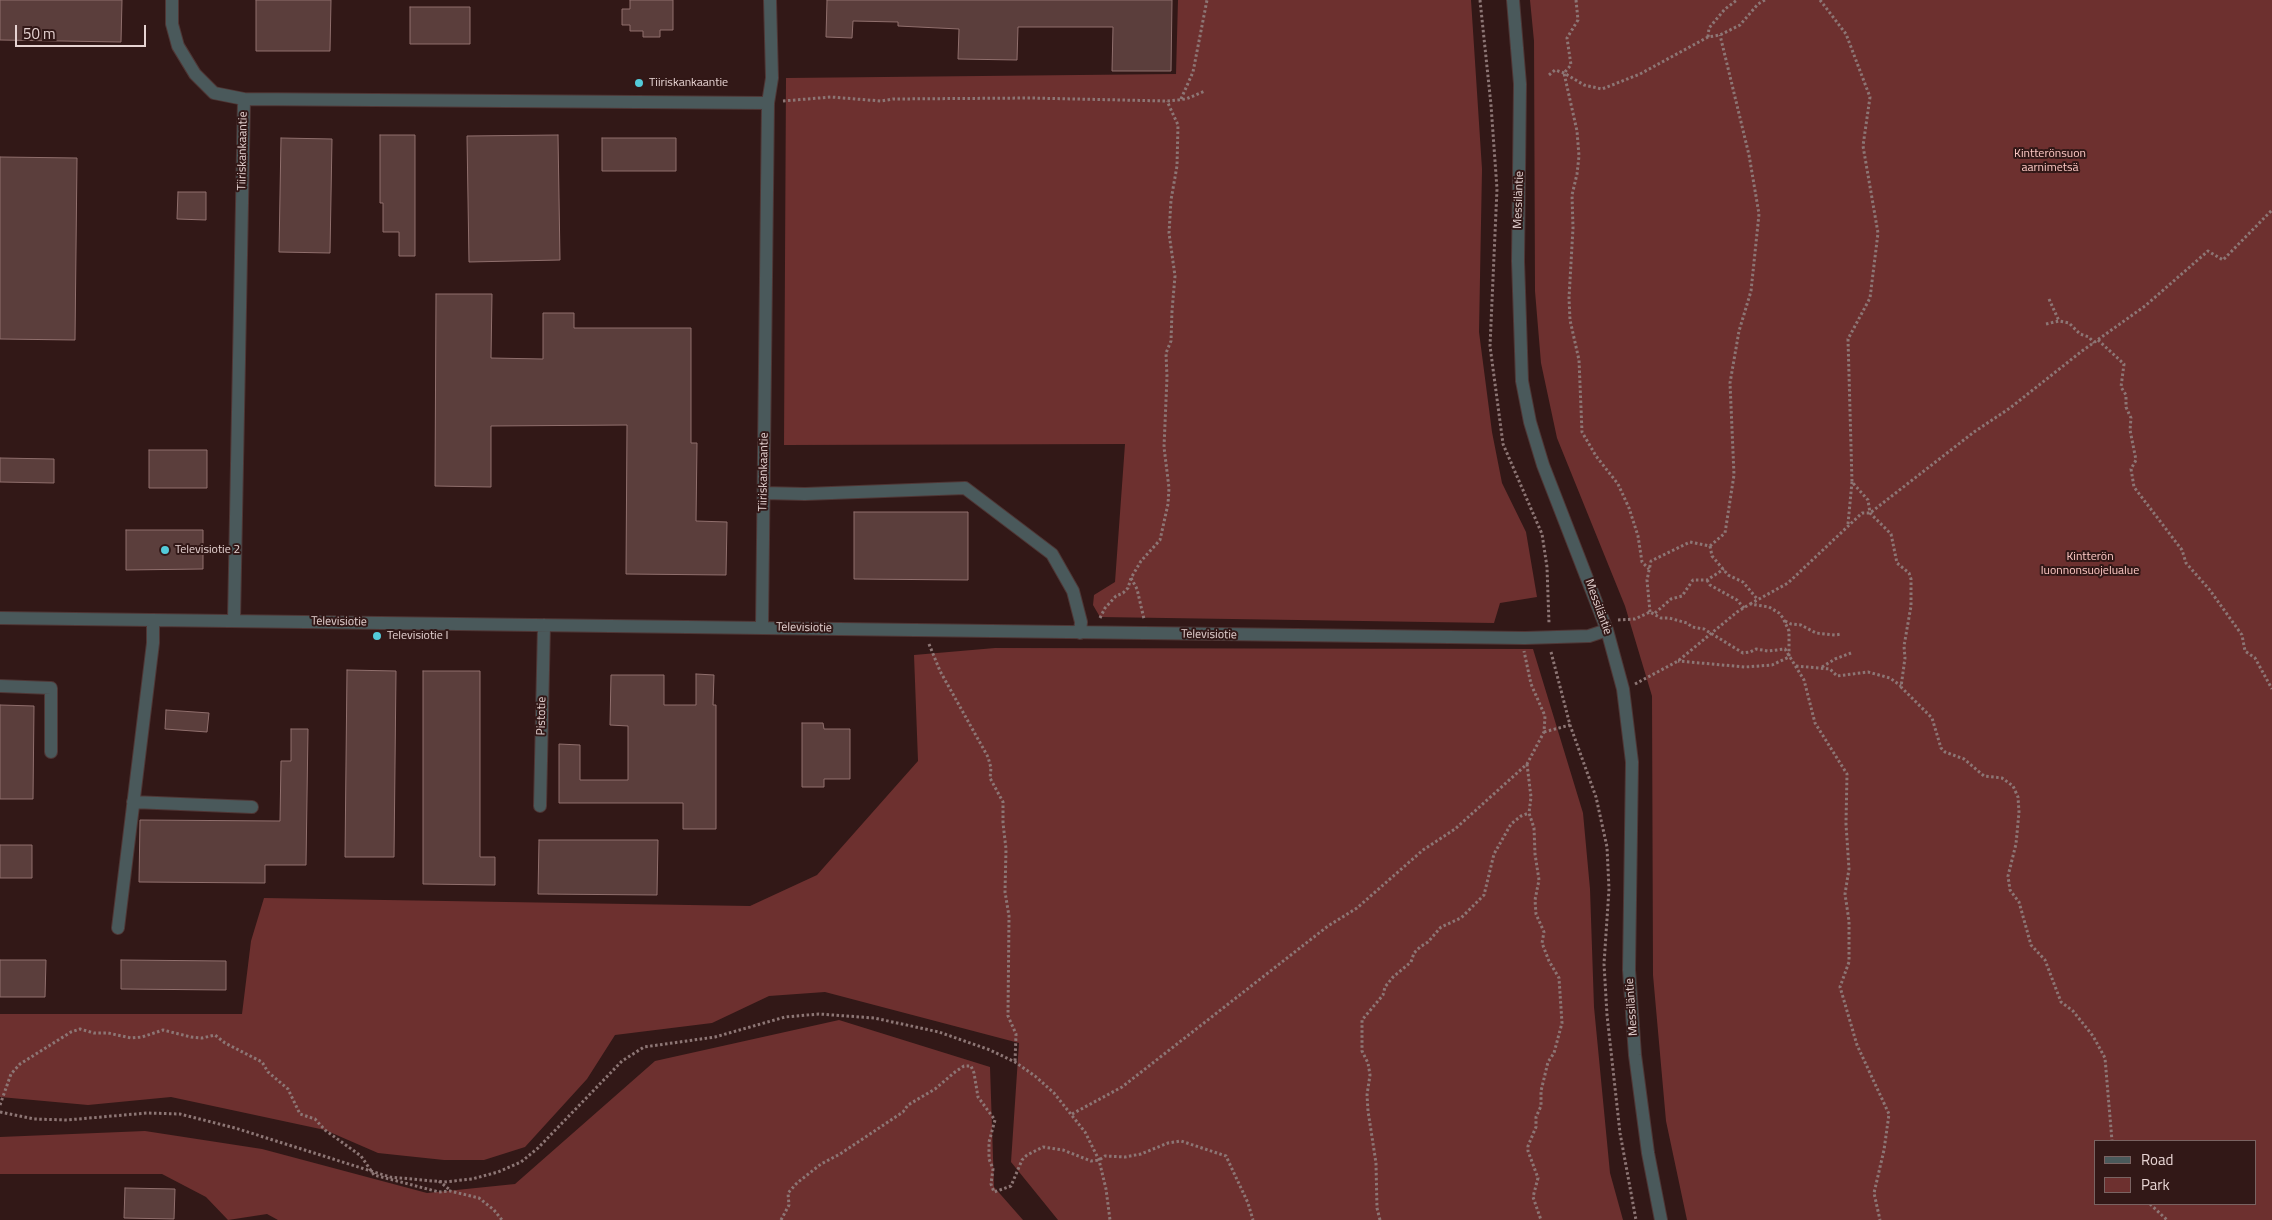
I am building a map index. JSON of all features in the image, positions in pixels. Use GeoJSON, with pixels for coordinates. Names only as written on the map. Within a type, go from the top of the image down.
{"type":"FeatureCollection","features":[{"type":"Feature","properties":{"kind":"street"},"geometry":{"type":"LineString","coordinates":[[172,0],[172,24],[178,46],[195,74],[214,93],[244,99]]}},
{"type":"Feature","properties":{"kind":"street"},"geometry":{"type":"LineString","coordinates":[[768,103],[772,78],[770,0]]}},
{"type":"Feature","properties":{"kind":"street","name":"Messiläntie"},"geometry":{"type":"LineString","coordinates":[[1513,0],[1520,84],[1518,261],[1522,381],[1530,422],[1543,465],[1606,627],[1623,689],[1632,762],[1629,970],[1635,1055],[1648,1153],[1661,1220]]}},
{"type":"Feature","properties":{"kind":"street","name":"Tiiriskankaantie"},"geometry":{"type":"LineString","coordinates":[[234,620],[244,99],[768,103],[762,627]]}},
{"type":"Feature","properties":{"kind":"street"},"geometry":{"type":"LineString","coordinates":[[764,492],[805,494],[965,488],[1052,554],[1073,592],[1081,622],[1080,634]]}},
{"type":"Feature","properties":{"kind":"street","name":"Televisiotie"},"geometry":{"type":"LineString","coordinates":[[0,618],[762,627],[1080,634],[1525,638],[1588,636],[1606,627]]}},
{"type":"Feature","properties":{"kind":"street"},"geometry":{"type":"LineString","coordinates":[[118,928],[152,643],[153,620]]}},
{"type":"Feature","properties":{"kind":"street","name":"Pistotie"},"geometry":{"type":"LineString","coordinates":[[540,806],[544,625]]}},
{"type":"Feature","properties":{"kind":"street"},"geometry":{"type":"LineString","coordinates":[[0,686],[50,688],[50,752]]}},
{"type":"Feature","properties":{"kind":"street"},"geometry":{"type":"LineString","coordinates":[[133,802],[252,807]]}},
{"type":"Feature","properties":{"kind":"path"},"geometry":{"type":"LineString","coordinates":[[1180,100],[1193,72],[1207,0]]}},
{"type":"Feature","properties":{"kind":"path"},"geometry":{"type":"LineString","coordinates":[[1480,0],[1491,105],[1497,189],[1490,346],[1503,444],[1542,534],[1547,567],[1551,657],[1570,725],[1596,797],[1607,846],[1609,889],[1604,964],[1607,1014],[1620,1133],[1636,1220]]}},
{"type":"Feature","properties":{"kind":"path"},"geometry":{"type":"LineString","coordinates":[[1564,73],[1571,65],[1567,38],[1578,20],[1576,0]]}},
{"type":"Feature","properties":{"kind":"path"},"geometry":{"type":"LineString","coordinates":[[1708,37],[1709,28],[1725,9],[1737,0]]}},
{"type":"Feature","properties":{"kind":"path"},"geometry":{"type":"LineString","coordinates":[[1549,75],[1555,70],[1584,85],[1602,89],[1640,74],[1708,37],[1720,35],[1740,24],[1758,4],[1765,0]]}},
{"type":"Feature","properties":{"kind":"path"},"geometry":{"type":"LineString","coordinates":[[1820,0],[1846,34],[1870,97],[1863,146],[1878,233],[1870,298],[1848,339],[1852,482],[1848,525]]}},
{"type":"Feature","properties":{"kind":"path"},"geometry":{"type":"LineString","coordinates":[[1710,546],[1725,533],[1734,475],[1730,383],[1740,331],[1751,291],[1759,214],[1749,155],[1720,35]]}},
{"type":"Feature","properties":{"kind":"path"},"geometry":{"type":"LineString","coordinates":[[1564,73],[1577,131],[1579,156],[1578,174],[1572,195],[1573,228],[1569,298],[1570,320],[1579,360],[1582,432],[1596,456],[1618,484],[1629,508],[1638,536],[1642,562],[1649,569]]}},
{"type":"Feature","properties":{"kind":"path"},"geometry":{"type":"LineString","coordinates":[[768,103],[797,98],[831,97],[881,101],[893,99],[1030,98],[1167,101],[1180,100],[1205,91]]}},
{"type":"Feature","properties":{"kind":"path"},"geometry":{"type":"LineString","coordinates":[[1096,633],[1097,624],[1105,608],[1116,596],[1128,588],[1131,578],[1141,561],[1160,540],[1168,504],[1169,488],[1164,447],[1167,398],[1166,353],[1171,341],[1175,276],[1168,233],[1177,166],[1178,125],[1177,119],[1167,101]]}},
{"type":"Feature","properties":{"kind":"path"},"geometry":{"type":"LineString","coordinates":[[1623,689],[1678,661],[1709,634],[1744,608],[1788,583],[1862,513],[1870,513],[1932,463],[2010,408],[2145,306],[2208,251],[2223,260],[2272,210]]}},
{"type":"Feature","properties":{"kind":"path"},"geometry":{"type":"LineString","coordinates":[[2049,299],[2060,321]]}},
{"type":"Feature","properties":{"kind":"path"},"geometry":{"type":"LineString","coordinates":[[2046,324],[2060,321],[2069,323],[2080,334],[2089,338],[2094,343]]}},
{"type":"Feature","properties":{"kind":"path"},"geometry":{"type":"LineString","coordinates":[[2098,340],[2124,364],[2121,387],[2126,395],[2126,407],[2131,418],[2130,430],[2136,460],[2131,469],[2134,487],[2182,550],[2186,563],[2210,589],[2242,636],[2245,650],[2255,658],[2272,689]]}},
{"type":"Feature","properties":{"kind":"path"},"geometry":{"type":"LineString","coordinates":[[1852,482],[1868,500],[1870,513],[1891,534],[1897,563],[1909,573],[1911,578],[1911,606],[1904,646],[1905,658],[1901,687]]}},
{"type":"Feature","properties":{"kind":"path"},"geometry":{"type":"LineString","coordinates":[[1650,612],[1646,580],[1651,561],[1690,542],[1710,546]]}},
{"type":"Feature","properties":{"kind":"path"},"geometry":{"type":"LineString","coordinates":[[1710,546],[1712,556],[1728,575],[1743,582],[1758,600]]}},
{"type":"Feature","properties":{"kind":"path"},"geometry":{"type":"LineString","coordinates":[[1655,613],[1670,599],[1682,596],[1693,580],[1707,580],[1724,569]]}},
{"type":"Feature","properties":{"kind":"path"},"geometry":{"type":"LineString","coordinates":[[1131,578],[1137,589],[1142,615],[1150,634]]}},
{"type":"Feature","properties":{"kind":"path"},"geometry":{"type":"LineString","coordinates":[[1707,580],[1710,585],[1737,600],[1744,608]]}},
{"type":"Feature","properties":{"kind":"path"},"geometry":{"type":"LineString","coordinates":[[1750,604],[1769,607],[1779,613],[1789,631],[1789,657]]}},
{"type":"Feature","properties":{"kind":"path"},"geometry":{"type":"LineString","coordinates":[[1606,627],[1618,620],[1635,619],[1650,612],[1655,613],[1661,618],[1669,618],[1687,623],[1692,628],[1704,630],[1743,653],[1756,649],[1768,651],[1785,649],[1804,680],[1815,723],[1847,774],[1846,824],[1849,869],[1845,894],[1849,962],[1840,987],[1857,1045],[1889,1114],[1884,1150],[1874,1193],[1880,1220]]}},
{"type":"Feature","properties":{"kind":"path"},"geometry":{"type":"LineString","coordinates":[[1784,621],[1801,625],[1816,633],[1842,634]]}},
{"type":"Feature","properties":{"kind":"path"},"geometry":{"type":"LineString","coordinates":[[929,630],[929,643],[940,670],[988,757],[991,768],[990,778],[1003,802],[1006,849],[1005,892],[1009,916],[1008,1016],[1016,1034],[1015,1062]]}},
{"type":"Feature","properties":{"kind":"path"},"geometry":{"type":"LineString","coordinates":[[1525,638],[1524,654],[1531,684],[1544,713],[1544,732],[1530,754],[1527,764],[1531,797],[1529,813],[1534,828],[1534,848],[1539,880],[1535,900],[1536,914],[1544,932],[1542,943],[1549,961],[1559,978],[1562,1023],[1554,1052],[1548,1062],[1541,1091],[1541,1106],[1528,1146],[1528,1152],[1538,1178],[1533,1198],[1541,1220]]}},
{"type":"Feature","properties":{"kind":"path"},"geometry":{"type":"LineString","coordinates":[[1821,668],[1835,659],[1851,653]]}},
{"type":"Feature","properties":{"kind":"path"},"geometry":{"type":"LineString","coordinates":[[1678,661],[1762,666],[1772,665],[1789,657]]}},
{"type":"Feature","properties":{"kind":"path"},"geometry":{"type":"LineString","coordinates":[[1795,666],[1830,669],[1837,676],[1868,672],[1890,678],[1932,718],[1940,748],[1964,759],[1984,776],[2002,778],[2014,786],[2018,797],[2019,812],[2016,844],[2008,876],[2010,890],[2019,902],[2031,945],[2045,960],[2061,1002],[2073,1011],[2093,1036],[2105,1058],[2112,1140]]}},
{"type":"Feature","properties":{"kind":"path"},"geometry":{"type":"LineString","coordinates":[[1544,732],[1570,725]]}},
{"type":"Feature","properties":{"kind":"path"},"geometry":{"type":"LineString","coordinates":[[1072,1114],[1122,1087],[1328,926],[1357,908],[1423,850],[1456,829],[1527,764]]}},
{"type":"Feature","properties":{"kind":"path"},"geometry":{"type":"LineString","coordinates":[[1380,1220],[1377,1208],[1376,1163],[1368,1111],[1367,1095],[1370,1075],[1368,1064],[1362,1051],[1362,1020],[1382,995],[1385,987],[1393,977],[1411,962],[1414,953],[1428,942],[1441,927],[1461,918],[1484,895],[1494,854],[1511,824],[1521,816],[1529,813]]}},
{"type":"Feature","properties":{"kind":"path"},"geometry":{"type":"LineString","coordinates":[[0,1112],[34,1119],[67,1120],[147,1113],[180,1114],[235,1128],[390,1177],[439,1181],[472,1179],[521,1162],[538,1148],[622,1060],[644,1047],[715,1037],[785,1017],[819,1014],[874,1018],[939,1032],[990,1050],[1015,1062],[1054,1092],[1085,1132],[1099,1160],[1106,1189],[1110,1220]]}},
{"type":"Feature","properties":{"kind":"path"},"geometry":{"type":"LineString","coordinates":[[0,1105],[11,1074],[20,1064],[71,1032],[80,1029],[94,1033],[108,1033],[132,1038],[142,1037],[163,1030],[190,1037],[202,1038],[215,1035],[225,1043],[262,1062],[268,1072],[288,1089],[300,1114],[315,1119],[325,1130],[362,1156],[374,1176],[439,1192],[450,1190]]}},
{"type":"Feature","properties":{"kind":"path"},"geometry":{"type":"LineString","coordinates":[[781,1220],[789,1205],[788,1193],[797,1183],[821,1164],[840,1154],[882,1124],[903,1112],[908,1106],[935,1089],[964,1066],[971,1066],[978,1096],[995,1120],[989,1142],[990,1159],[993,1169],[991,1184],[994,1192],[1011,1186],[1022,1160],[1027,1155],[1043,1147],[1062,1150],[1085,1161],[1099,1160],[1106,1156],[1125,1157],[1141,1154],[1168,1143],[1181,1141],[1226,1156],[1248,1204],[1253,1220]]}},
{"type":"Feature","properties":{"kind":"path"},"geometry":{"type":"LineString","coordinates":[[439,1181],[450,1190],[479,1198],[502,1220]]}},
{"type":"Feature","properties":{"kind":"path"},"geometry":{"type":"LineString","coordinates":[[2151,1205],[2167,1220]]}},
{"type":"Feature","properties":{"kind":"green space"},"geometry":{"type":"Polygon","coordinates":[[[1178,0],[1471,0],[1482,169],[1479,332],[1492,432],[1502,483],[1526,532],[1537,597],[1500,603],[1494,623],[1100,617],[1093,605],[1094,595],[1115,582],[1125,444],[784,445],[786,78],[1176,74],[1178,0]]]}},
{"type":"Feature","properties":{"kind":"green space"},"geometry":{"type":"Polygon","coordinates":[[[1530,0],[2272,0],[2272,1220],[1687,1220],[1666,1121],[1653,975],[1652,696],[1625,606],[1557,438],[1541,363],[1535,291],[1534,41],[1530,0]]]}},
{"type":"Feature","properties":{"kind":"green space"},"geometry":{"type":"Polygon","coordinates":[[[995,648],[1533,649],[1583,813],[1590,889],[1594,1007],[1610,1173],[1623,1220],[1058,1220],[1011,1162],[1019,1043],[825,992],[769,996],[712,1023],[615,1035],[587,1079],[525,1147],[484,1160],[444,1160],[378,1153],[325,1130],[171,1097],[88,1105],[0,1097],[0,1014],[242,1014],[251,941],[264,898],[750,906],[817,875],[918,761],[914,655],[995,648]]]}},
{"type":"Feature","properties":{"kind":"green space"},"geometry":{"type":"Polygon","coordinates":[[[839,1020],[990,1067],[994,1187],[1023,1220],[278,1220],[267,1214],[228,1220],[206,1197],[162,1174],[0,1174],[0,1137],[145,1131],[262,1149],[427,1193],[515,1184],[655,1061],[839,1020]]]}},
{"type":"Feature","properties":{"kind":"building"},"geometry":{"type":"Polygon","coordinates":[[[0,0],[122,0],[121,42],[0,40],[0,0]]]}},
{"type":"Feature","properties":{"kind":"building"},"geometry":{"type":"Polygon","coordinates":[[[256,0],[331,0],[330,51],[256,51],[256,0]]]}},
{"type":"Feature","properties":{"kind":"building"},"geometry":{"type":"Polygon","coordinates":[[[630,0],[673,0],[673,30],[660,30],[660,37],[643,37],[643,31],[630,31],[630,25],[622,25],[622,9],[630,9],[630,0]]]}},
{"type":"Feature","properties":{"kind":"building"},"geometry":{"type":"Polygon","coordinates":[[[827,0],[1172,0],[1171,71],[1112,71],[1113,27],[1018,27],[1017,60],[958,59],[959,29],[898,26],[898,22],[853,21],[852,38],[826,37],[827,0]]]}},
{"type":"Feature","properties":{"kind":"building"},"geometry":{"type":"Polygon","coordinates":[[[410,7],[470,7],[470,44],[410,44],[410,7]]]}},
{"type":"Feature","properties":{"kind":"building"},"geometry":{"type":"Polygon","coordinates":[[[380,135],[415,135],[415,256],[399,256],[399,232],[383,232],[383,203],[380,203],[380,135]]]}},
{"type":"Feature","properties":{"kind":"building"},"geometry":{"type":"Polygon","coordinates":[[[558,135],[560,260],[469,262],[467,136],[558,135]]]}},
{"type":"Feature","properties":{"kind":"building"},"geometry":{"type":"Polygon","coordinates":[[[281,138],[332,139],[330,253],[279,252],[281,138]]]}},
{"type":"Feature","properties":{"kind":"building"},"geometry":{"type":"Polygon","coordinates":[[[602,138],[676,138],[676,171],[602,171],[602,138]]]}},
{"type":"Feature","properties":{"kind":"building"},"geometry":{"type":"Polygon","coordinates":[[[0,157],[77,158],[75,340],[0,339],[0,157]]]}},
{"type":"Feature","properties":{"kind":"building"},"geometry":{"type":"Polygon","coordinates":[[[178,192],[206,192],[206,220],[177,219],[178,192]]]}},
{"type":"Feature","properties":{"kind":"building"},"geometry":{"type":"Polygon","coordinates":[[[436,294],[492,294],[491,358],[543,359],[543,313],[574,313],[574,328],[691,328],[691,443],[697,443],[696,521],[727,522],[726,575],[626,574],[627,425],[491,426],[491,487],[435,486],[436,294]]]}},
{"type":"Feature","properties":{"kind":"building"},"geometry":{"type":"Polygon","coordinates":[[[149,450],[207,450],[207,488],[149,488],[149,450]]]}},
{"type":"Feature","properties":{"kind":"building"},"geometry":{"type":"Polygon","coordinates":[[[0,458],[54,459],[54,483],[0,482],[0,458]]]}},
{"type":"Feature","properties":{"kind":"building"},"geometry":{"type":"Polygon","coordinates":[[[854,512],[968,512],[968,580],[854,579],[854,512]]]}},
{"type":"Feature","properties":{"kind":"building","name":"Televisiotie 2"},"geometry":{"type":"Polygon","coordinates":[[[126,530],[203,530],[203,569],[126,570],[126,530]]]}},
{"type":"Feature","properties":{"kind":"building"},"geometry":{"type":"Polygon","coordinates":[[[347,670],[396,671],[394,857],[345,857],[347,670]]]}},
{"type":"Feature","properties":{"kind":"building"},"geometry":{"type":"Polygon","coordinates":[[[423,671],[480,671],[480,857],[495,857],[495,885],[423,884],[423,671]]]}},
{"type":"Feature","properties":{"kind":"building"},"geometry":{"type":"Polygon","coordinates":[[[696,674],[714,675],[713,705],[716,705],[716,829],[683,829],[683,803],[559,803],[559,744],[580,745],[580,780],[628,780],[628,726],[610,725],[611,675],[664,675],[664,705],[696,705],[696,674]]]}},
{"type":"Feature","properties":{"kind":"building"},"geometry":{"type":"Polygon","coordinates":[[[0,705],[34,706],[33,799],[0,799],[0,705]]]}},
{"type":"Feature","properties":{"kind":"building"},"geometry":{"type":"Polygon","coordinates":[[[166,710],[209,713],[207,732],[165,729],[166,710]]]}},
{"type":"Feature","properties":{"kind":"building"},"geometry":{"type":"Polygon","coordinates":[[[802,723],[823,723],[824,729],[850,729],[850,779],[824,779],[824,787],[802,787],[802,723]]]}},
{"type":"Feature","properties":{"kind":"building"},"geometry":{"type":"Polygon","coordinates":[[[291,729],[308,729],[306,865],[265,865],[265,883],[139,882],[140,820],[280,821],[281,761],[291,761],[291,729]]]}},
{"type":"Feature","properties":{"kind":"building"},"geometry":{"type":"Polygon","coordinates":[[[539,840],[658,840],[657,895],[538,894],[539,840]]]}},
{"type":"Feature","properties":{"kind":"building"},"geometry":{"type":"Polygon","coordinates":[[[0,845],[32,845],[32,878],[0,878],[0,845]]]}},
{"type":"Feature","properties":{"kind":"building"},"geometry":{"type":"Polygon","coordinates":[[[0,960],[46,960],[45,997],[0,997],[0,960]]]}},
{"type":"Feature","properties":{"kind":"building"},"geometry":{"type":"Polygon","coordinates":[[[121,960],[226,961],[226,990],[121,989],[121,960]]]}},
{"type":"Feature","properties":{"kind":"building"},"geometry":{"type":"Polygon","coordinates":[[[125,1188],[175,1189],[174,1219],[124,1218],[125,1188]]]}},
{"type":"Feature","properties":{"kind":"place","name":"Tiiriskankaantie"},"geometry":{"type":"Point","coordinates":[639,83]}},
{"type":"Feature","properties":{"kind":"place","name":"Televisiotie 2"},"geometry":{"type":"Point","coordinates":[165,550]}},
{"type":"Feature","properties":{"kind":"place","name":"Televisiotie I"},"geometry":{"type":"Point","coordinates":[377,636]}},
{"type":"Feature","properties":{"kind":"park label","name":"Kintterönsuon aarnimetsä"},"geometry":{"type":"Point","coordinates":[2050,161]}},
{"type":"Feature","properties":{"kind":"park label","name":"Kintterön luonnonsuojelualue"},"geometry":{"type":"Point","coordinates":[2090,564]}}]}
